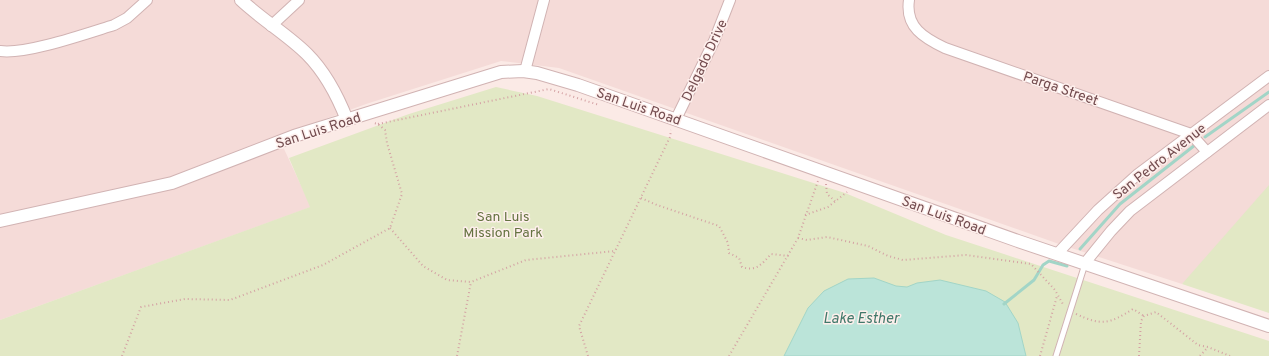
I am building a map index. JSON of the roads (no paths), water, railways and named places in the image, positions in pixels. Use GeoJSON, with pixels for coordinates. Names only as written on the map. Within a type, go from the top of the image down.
{"type":"FeatureCollection","features":[{"type":"Feature","properties":{"kind":"street"},"geometry":{"type":"LineString","coordinates":[[2,53],[72,38],[114,25],[127,18],[146,0]]}},
{"type":"Feature","properties":{"kind":"street"},"geometry":{"type":"LineString","coordinates":[[240,0],[314,61],[326,78],[347,120]]}},
{"type":"Feature","properties":{"kind":"street"},"geometry":{"type":"LineString","coordinates":[[271,26],[299,0]]}},
{"type":"Feature","properties":{"kind":"street"},"geometry":{"type":"LineString","coordinates":[[525,71],[544,0]]}},
{"type":"Feature","properties":{"kind":"street","name":"Delgado Drive"},"geometry":{"type":"LineString","coordinates":[[673,127],[714,41],[730,0]]}},
{"type":"Feature","properties":{"kind":"street","name":"Parga Street"},"geometry":{"type":"LineString","coordinates":[[909,0],[908,6],[913,26],[919,34],[945,48],[1191,134],[1207,152]]}},
{"type":"Feature","properties":{"kind":"street","name":"San Luis Road"},"geometry":{"type":"LineString","coordinates":[[0,221],[172,183],[294,136],[501,72],[525,71],[578,85],[673,127],[1085,263],[1269,326]]}},
{"type":"Feature","properties":{"kind":"street","name":"San Pedro Avenue"},"geometry":{"type":"LineString","coordinates":[[1057,254],[1116,193],[1138,174],[1269,76]]}},
{"type":"Feature","properties":{"kind":"street","name":"San Pedro Avenue"},"geometry":{"type":"LineString","coordinates":[[1085,263],[1111,231],[1130,211],[1269,106]]}},
{"type":"Feature","properties":{"kind":"lane"},"geometry":{"type":"LineString","coordinates":[[1056,356],[1085,263]]}},
{"type":"Feature","properties":{"kind":"water","name":"Lake Esther"},"geometry":{"type":"Polygon","coordinates":[[[874,278],[896,286],[907,287],[917,283],[940,280],[986,291],[1005,302],[1018,323],[1026,356],[784,356],[808,308],[824,291],[848,279],[874,278]]]}},
{"type":"Feature","properties":{"kind":"waterway"},"geometry":{"type":"LineString","coordinates":[[1205,137],[1269,92]]}},
{"type":"Feature","properties":{"kind":"waterway"},"geometry":{"type":"LineString","coordinates":[[1080,249],[1120,204],[1195,145]]}},
{"type":"Feature","properties":{"kind":"waterway"},"geometry":{"type":"LineString","coordinates":[[1004,304],[1034,280],[1043,265],[1049,261],[1067,266]]}},
{"type":"Feature","properties":{"kind":"park label","name":"San Luis Mission Park"},"geometry":{"type":"Point","coordinates":[503,224]}}]}
